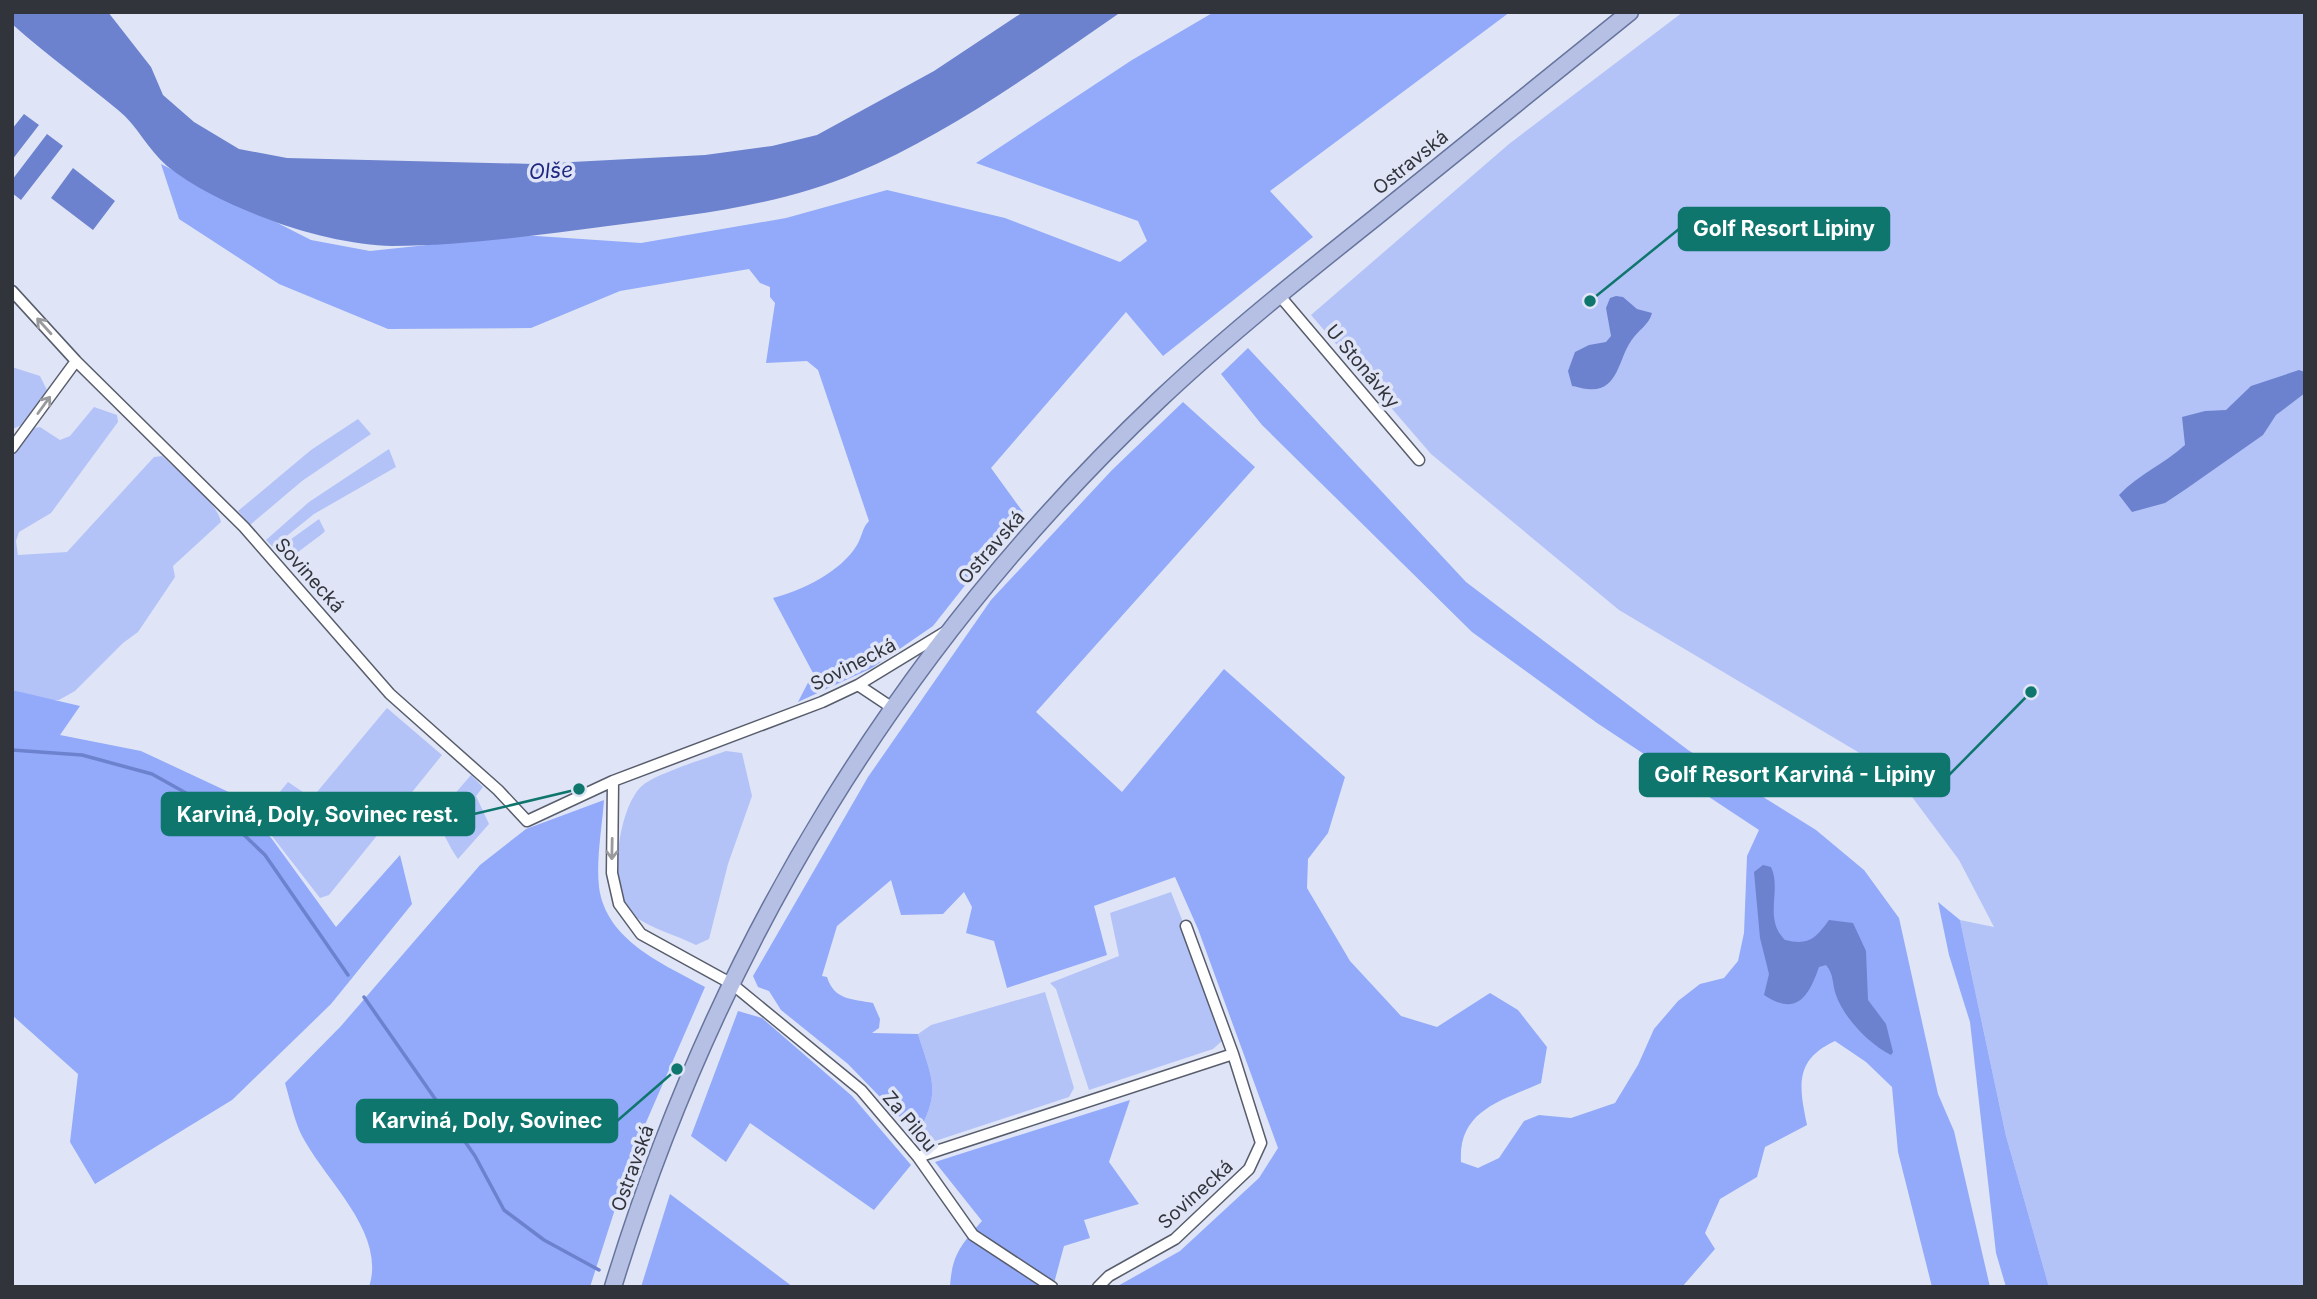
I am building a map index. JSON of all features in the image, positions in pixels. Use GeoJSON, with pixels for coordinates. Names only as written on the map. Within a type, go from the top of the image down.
{"type":"FeatureCollection","features":[{"type":"Feature","properties":{"kind":"main road","name":"Ostravská"},"geometry":{"type":"LineString","coordinates":[[613,1287],[684,1087],[774,898],[823,813],[891,707],[949,629],[1077,482],[1220,344],[1630,12]]}},
{"type":"Feature","properties":{"kind":"street"},"geometry":{"type":"LineString","coordinates":[[12,291],[76,361],[12,448]]}},
{"type":"Feature","properties":{"kind":"street","name":"U Stonávky"},"geometry":{"type":"LineString","coordinates":[[1279,295],[1419,460]]}},
{"type":"Feature","properties":{"kind":"street","name":"Sovinecká"},"geometry":{"type":"LineString","coordinates":[[76,361],[244,527],[390,694],[498,790],[527,821],[612,781],[822,702],[858,685],[949,629]]}},
{"type":"Feature","properties":{"kind":"street"},"geometry":{"type":"LineString","coordinates":[[858,685],[891,707]]}},
{"type":"Feature","properties":{"kind":"street"},"geometry":{"type":"LineString","coordinates":[[612,781],[612,873],[619,904],[640,934],[732,984]]}},
{"type":"Feature","properties":{"kind":"street","name":"Sovinecká"},"geometry":{"type":"LineString","coordinates":[[1098,1287],[1109,1276],[1175,1238],[1249,1169],[1261,1143],[1233,1054],[1186,926]]}},
{"type":"Feature","properties":{"kind":"street","name":"Za Pilou"},"geometry":{"type":"LineString","coordinates":[[732,984],[861,1090],[918,1157],[973,1236],[1052,1287]]}},
{"type":"Feature","properties":{"kind":"street"},"geometry":{"type":"LineString","coordinates":[[918,1157],[1233,1054]]}},
{"type":"Feature","properties":{"kind":"shaded area"},"geometry":{"type":"Polygon","coordinates":[[[1214,12],[1510,12],[1270,191],[1313,237],[1163,356],[1126,312],[991,468],[1023,512],[933,626],[872,668],[798,702],[813,673],[773,598],[796,591],[820,579],[841,564],[857,545],[869,521],[818,370],[807,361],[766,363],[775,303],[770,297],[770,287],[760,283],[749,269],[620,291],[531,328],[388,329],[279,284],[179,219],[161,164],[311,240],[370,251],[522,235],[641,243],[786,218],[887,190],[1005,218],[1120,262],[1147,241],[1138,221],[976,163],[1132,60],[1214,12]]]}},
{"type":"Feature","properties":{"kind":"shaded area"},"geometry":{"type":"Polygon","coordinates":[[[1683,12],[2305,12],[2305,1287],[2049,1287],[2006,1136],[1960,920],[1994,927],[1959,860],[1895,774],[1619,610],[1431,454],[1311,315],[1509,144],[1683,12]]]}},
{"type":"Feature","properties":{"kind":"shaded area"},"geometry":{"type":"Polygon","coordinates":[[[1248,348],[1466,582],[1688,750],[1816,830],[1864,870],[1899,918],[1938,1094],[1954,1131],[1990,1287],[1932,1287],[1898,1152],[1892,1087],[1866,1062],[1835,1041],[1822,1048],[1806,1066],[1802,1098],[1807,1125],[1765,1147],[1757,1177],[1720,1199],[1705,1233],[1715,1249],[1682,1287],[1116,1287],[1180,1251],[1259,1178],[1278,1148],[1198,929],[1175,877],[1094,906],[1107,955],[1007,988],[994,941],[966,933],[972,907],[964,892],[943,914],[901,915],[891,880],[837,926],[822,976],[827,977],[830,985],[839,994],[873,1003],[880,1019],[879,1028],[872,1033],[918,1034],[930,1074],[932,1096],[917,1135],[848,1064],[781,1010],[769,991],[758,987],[753,976],[868,777],[991,600],[1112,470],[1183,402],[1255,467],[1036,712],[1122,792],[1224,669],[1345,777],[1328,833],[1308,859],[1307,888],[1350,961],[1401,1016],[1437,1027],[1490,993],[1518,1010],[1547,1047],[1541,1083],[1497,1102],[1474,1119],[1462,1144],[1461,1162],[1478,1168],[1499,1158],[1524,1121],[1539,1115],[1571,1118],[1615,1103],[1638,1065],[1654,1029],[1678,1001],[1700,984],[1724,978],[1738,961],[1744,933],[1747,856],[1759,830],[1597,723],[1472,632],[1262,425],[1221,374],[1248,348]]]}},
{"type":"Feature","properties":{"kind":"shaded area"},"geometry":{"type":"Polygon","coordinates":[[[12,367],[40,376],[47,390],[22,425],[12,429],[12,367]]]}},
{"type":"Feature","properties":{"kind":"shaded area"},"geometry":{"type":"Polygon","coordinates":[[[94,407],[117,415],[118,422],[51,513],[19,532],[16,541],[18,555],[67,552],[154,457],[162,456],[196,487],[212,505],[221,522],[173,566],[175,577],[138,632],[123,643],[75,691],[59,700],[48,700],[12,690],[12,457],[34,428],[40,427],[60,440],[70,436],[94,407]]]}},
{"type":"Feature","properties":{"kind":"shaded area"},"geometry":{"type":"Polygon","coordinates":[[[358,419],[371,434],[302,481],[250,525],[238,511],[311,450],[358,419]]]}},
{"type":"Feature","properties":{"kind":"shaded area"},"geometry":{"type":"Polygon","coordinates":[[[389,449],[396,467],[314,514],[273,547],[266,540],[309,502],[389,449]]]}},
{"type":"Feature","properties":{"kind":"shaded area"},"geometry":{"type":"Polygon","coordinates":[[[319,519],[325,531],[286,561],[276,550],[319,519]]]}},
{"type":"Feature","properties":{"kind":"shaded area"},"geometry":{"type":"Polygon","coordinates":[[[12,690],[80,706],[60,735],[141,751],[233,794],[272,839],[336,927],[400,855],[412,904],[331,1004],[232,1100],[95,1184],[70,1142],[78,1074],[12,1015],[12,690]]]}},
{"type":"Feature","properties":{"kind":"shaded area"},"geometry":{"type":"Polygon","coordinates":[[[387,708],[442,755],[329,895],[320,898],[258,818],[288,782],[312,798],[387,708]]]}},
{"type":"Feature","properties":{"kind":"shaded area"},"geometry":{"type":"Polygon","coordinates":[[[726,751],[742,753],[752,796],[728,864],[709,939],[696,945],[633,915],[625,904],[620,888],[618,849],[627,811],[634,795],[643,785],[671,771],[726,751]]]}},
{"type":"Feature","properties":{"kind":"shaded area"},"geometry":{"type":"Polygon","coordinates":[[[471,775],[483,787],[476,796],[489,824],[458,859],[434,818],[471,775]]]}},
{"type":"Feature","properties":{"kind":"shaded area"},"geometry":{"type":"Polygon","coordinates":[[[604,800],[598,866],[599,887],[604,906],[613,922],[639,949],[705,987],[634,1150],[590,1287],[369,1287],[372,1267],[369,1246],[350,1207],[301,1134],[285,1083],[341,1026],[480,865],[526,829],[604,800]]]}},
{"type":"Feature","properties":{"kind":"shaded area"},"geometry":{"type":"Polygon","coordinates":[[[1171,892],[1210,990],[1222,1041],[1213,1049],[1089,1090],[1056,989],[1050,983],[1119,956],[1110,913],[1171,892]]]}},
{"type":"Feature","properties":{"kind":"shaded area"},"geometry":{"type":"Polygon","coordinates":[[[1938,902],[1960,920],[2006,1136],[2049,1287],[2006,1287],[1996,1253],[1970,1022],[1949,955],[1938,902]]]}},
{"type":"Feature","properties":{"kind":"shaded area"},"geometry":{"type":"Polygon","coordinates":[[[1045,992],[1074,1088],[1069,1097],[923,1145],[917,1135],[930,1107],[932,1085],[918,1034],[931,1025],[1045,992]]]}},
{"type":"Feature","properties":{"kind":"shaded area"},"geometry":{"type":"Polygon","coordinates":[[[738,1011],[762,1018],[852,1096],[911,1165],[874,1210],[750,1123],[726,1162],[691,1136],[738,1011]]]}},
{"type":"Feature","properties":{"kind":"shaded area"},"geometry":{"type":"Polygon","coordinates":[[[1130,1100],[1109,1162],[1139,1204],[1084,1220],[1090,1238],[1064,1246],[1053,1287],[950,1287],[955,1258],[982,1221],[935,1162],[1130,1100]]]}},
{"type":"Feature","properties":{"kind":"shaded area"},"geometry":{"type":"Polygon","coordinates":[[[670,1194],[793,1287],[641,1287],[670,1194]]]}},
{"type":"Feature","properties":{"kind":"water","name":"Olše"},"geometry":{"type":"Polygon","coordinates":[[[12,12],[108,12],[151,67],[163,95],[194,122],[239,149],[287,158],[534,164],[705,155],[772,146],[817,135],[934,71],[1023,12],[1121,12],[1026,78],[924,140],[856,173],[796,194],[671,218],[500,239],[392,246],[345,241],[294,228],[240,208],[189,182],[160,160],[118,110],[12,24],[12,12]]]}},
{"type":"Feature","properties":{"kind":"water"},"geometry":{"type":"Polygon","coordinates":[[[24,114],[39,125],[12,160],[12,129],[24,114]]]}},
{"type":"Feature","properties":{"kind":"water"},"geometry":{"type":"Polygon","coordinates":[[[47,134],[63,146],[21,200],[12,193],[12,180],[47,134]]]}},
{"type":"Feature","properties":{"kind":"water"},"geometry":{"type":"Polygon","coordinates":[[[73,168],[115,201],[93,230],[51,198],[73,168]]]}},
{"type":"Feature","properties":{"kind":"water"},"geometry":{"type":"Polygon","coordinates":[[[1623,297],[1637,309],[1652,313],[1651,317],[1631,341],[1611,381],[1597,389],[1572,386],[1568,371],[1575,352],[1589,345],[1606,342],[1611,336],[1606,308],[1610,298],[1623,297]]]}},
{"type":"Feature","properties":{"kind":"water"},"geometry":{"type":"Polygon","coordinates":[[[2299,370],[2305,372],[2305,393],[2276,415],[2263,435],[2165,503],[2132,512],[2119,495],[2185,445],[2182,417],[2205,411],[2226,410],[2251,386],[2299,370]]]}},
{"type":"Feature","properties":{"kind":"water"},"geometry":{"type":"Polygon","coordinates":[[[1763,865],[1771,867],[1774,876],[1775,923],[1785,940],[1800,942],[1811,939],[1829,920],[1853,923],[1866,951],[1868,1000],[1886,1024],[1893,1052],[1891,1055],[1874,1044],[1851,1021],[1840,1004],[1826,965],[1819,967],[1811,987],[1800,1000],[1785,1004],[1764,995],[1769,974],[1760,938],[1754,872],[1763,865]]]}},
{"type":"Feature","properties":{"kind":"waterway"},"geometry":{"type":"LineString","coordinates":[[12,750],[82,755],[152,774],[220,812],[265,855],[348,975]]}},
{"type":"Feature","properties":{"kind":"waterway"},"geometry":{"type":"LineString","coordinates":[[364,997],[475,1156],[504,1210],[544,1240],[599,1270]]}},
{"type":"Feature","properties":{"kind":"place","name":"Golf Resort Lipiny"},"geometry":{"type":"Point","coordinates":[1590,301]}},
{"type":"Feature","properties":{"kind":"place","name":"Golf Resort Karviná - Lipiny"},"geometry":{"type":"Point","coordinates":[2031,692]}},
{"type":"Feature","properties":{"kind":"place","name":"Karviná, Doly, Sovinec rest."},"geometry":{"type":"Point","coordinates":[579,789]}},
{"type":"Feature","properties":{"kind":"place","name":"Karviná, Doly, Sovinec"},"geometry":{"type":"Point","coordinates":[677,1069]}}]}
